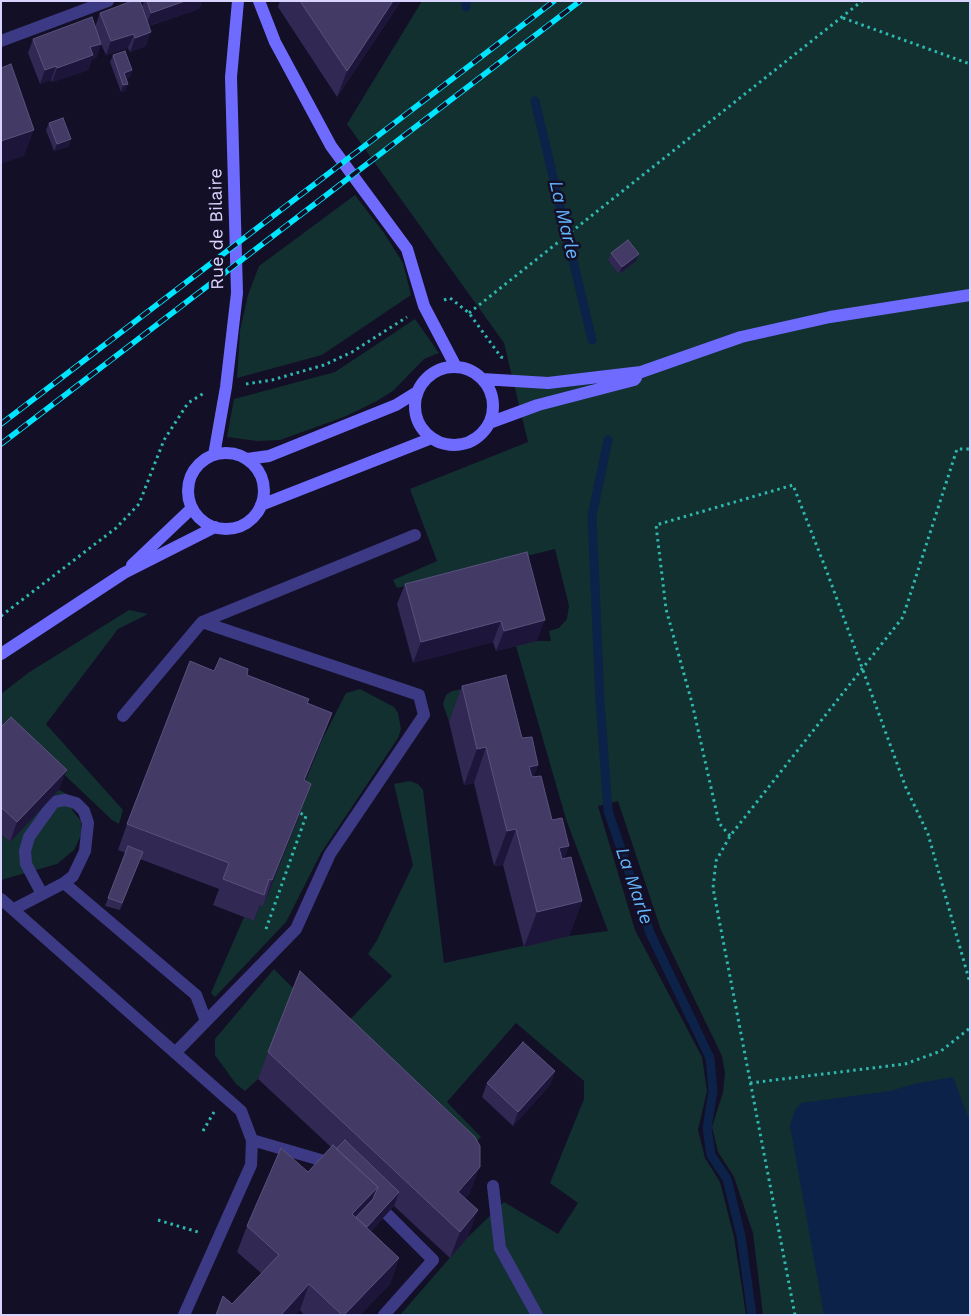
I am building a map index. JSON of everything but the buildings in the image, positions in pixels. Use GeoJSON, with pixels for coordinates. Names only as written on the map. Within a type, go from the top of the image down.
{"type":"FeatureCollection","features":[{"type":"Feature","properties":{"kind":"street"},"geometry":{"type":"LineString","coordinates":[[1,41],[108,1]]}},
{"type":"Feature","properties":{"kind":"street","name":"Rue de Bilaire"},"geometry":{"type":"LineString","coordinates":[[214,456],[226,387],[237,294],[232,77],[238,1]]}},
{"type":"Feature","properties":{"kind":"street"},"geometry":{"type":"LineString","coordinates":[[259,1],[275,42],[331,146],[407,249],[424,306],[456,367]]}},
{"type":"Feature","properties":{"kind":"street"},"geometry":{"type":"LineString","coordinates":[[482,379],[548,383],[640,372],[741,337],[830,316],[970,295]]}},
{"type":"Feature","properties":{"kind":"street"},"geometry":{"type":"LineString","coordinates":[[489,423],[493,400],[482,379],[475,372],[456,367],[436,370],[422,383],[417,392],[414,405],[416,418],[422,429],[432,438],[442,443],[464,443],[474,439],[489,423],[538,405],[634,380],[640,372]]}},
{"type":"Feature","properties":{"kind":"street"},"geometry":{"type":"LineString","coordinates":[[247,459],[269,456],[396,405],[417,392]]}},
{"type":"Feature","properties":{"kind":"street"},"geometry":{"type":"LineString","coordinates":[[261,505],[432,438]]}},
{"type":"Feature","properties":{"kind":"street"},"geometry":{"type":"LineString","coordinates":[[236,454],[247,459],[256,468],[262,480],[264,493],[261,505],[252,519],[246,524],[226,529],[215,527],[202,520],[192,508],[189,489],[194,471],[203,461],[214,456],[236,454]]}},
{"type":"Feature","properties":{"kind":"street"},"geometry":{"type":"LineString","coordinates":[[124,573],[192,508]]}},
{"type":"Feature","properties":{"kind":"street"},"geometry":{"type":"LineString","coordinates":[[1,654],[124,573],[215,527]]}},
{"type":"Feature","properties":{"kind":"street"},"geometry":{"type":"LineString","coordinates":[[123,716],[202,622],[416,535]]}},
{"type":"Feature","properties":{"kind":"street"},"geometry":{"type":"LineString","coordinates":[[175,1053],[296,929],[330,854],[424,715],[419,695],[202,622]]}},
{"type":"Feature","properties":{"kind":"street"},"geometry":{"type":"LineString","coordinates":[[14,909],[64,883],[73,876],[85,851],[88,823],[84,811],[76,804],[65,800],[54,802],[29,837],[24,851],[26,864],[42,894]]}},
{"type":"Feature","properties":{"kind":"street"},"geometry":{"type":"LineString","coordinates":[[64,883],[196,995],[206,1022]]}},
{"type":"Feature","properties":{"kind":"street"},"geometry":{"type":"LineString","coordinates":[[1,900],[14,909],[240,1111],[252,1140],[251,1165],[184,1315]]}},
{"type":"Feature","properties":{"kind":"street"},"geometry":{"type":"LineString","coordinates":[[252,1140],[331,1163]]}},
{"type":"Feature","properties":{"kind":"street"},"geometry":{"type":"LineString","coordinates":[[493,1186],[500,1248],[537,1315]]}},
{"type":"Feature","properties":{"kind":"street"},"geometry":{"type":"LineString","coordinates":[[384,1315],[433,1260],[386,1214]]}},
{"type":"Feature","properties":{"kind":"path"},"geometry":{"type":"LineString","coordinates":[[469,313],[862,1]]}},
{"type":"Feature","properties":{"kind":"path"},"geometry":{"type":"LineString","coordinates":[[842,17],[970,64]]}},
{"type":"Feature","properties":{"kind":"path"},"geometry":{"type":"LineString","coordinates":[[1,616],[116,528],[139,504],[164,440],[188,404],[201,394],[226,387],[272,380],[324,365],[352,352],[424,306],[450,298],[469,313],[501,357],[510,359]]}},
{"type":"Feature","properties":{"kind":"path"},"geometry":{"type":"LineString","coordinates":[[795,1315],[713,888],[716,862],[730,836],[903,617],[957,449],[970,449]]}},
{"type":"Feature","properties":{"kind":"path"},"geometry":{"type":"LineString","coordinates":[[730,836],[719,823],[692,703],[666,609],[656,525],[793,485],[906,788],[928,834],[970,983]]}},
{"type":"Feature","properties":{"kind":"path"},"geometry":{"type":"LineString","coordinates":[[275,906],[306,816],[300,813]]}},
{"type":"Feature","properties":{"kind":"path"},"geometry":{"type":"LineString","coordinates":[[750,1083],[904,1064],[941,1051],[970,1028]]}},
{"type":"Feature","properties":{"kind":"path"},"geometry":{"type":"LineString","coordinates":[[158,1220],[199,1232]]}},
{"type":"Feature","properties":{"kind":"green space"},"geometry":{"type":"Polygon","coordinates":[[[422,1],[970,1],[970,1315],[763,1315],[753,1233],[734,1177],[718,1152],[712,1127],[723,1092],[725,1073],[722,1056],[661,930],[618,801],[598,806],[635,930],[702,1057],[707,1091],[698,1130],[705,1158],[720,1182],[734,1237],[746,1315],[400,1315],[468,1237],[504,1202],[558,1234],[578,1203],[550,1183],[584,1099],[584,1081],[516,1023],[447,1102],[481,1137],[460,1158],[333,1037],[392,976],[368,954],[377,940],[413,865],[394,784],[410,781],[418,784],[423,790],[444,963],[569,936],[608,931],[566,819],[516,646],[537,641],[551,641],[549,631],[559,628],[567,619],[569,606],[555,549],[397,588],[393,580],[437,561],[410,489],[528,442],[504,343],[347,124],[422,1]]]}},
{"type":"Feature","properties":{"kind":"green space"},"geometry":{"type":"Polygon","coordinates":[[[355,195],[384,233],[403,263],[411,295],[322,355],[237,378],[240,330],[248,295],[259,266],[355,195]]]}},
{"type":"Feature","properties":{"kind":"green space"},"geometry":{"type":"Polygon","coordinates":[[[415,319],[439,353],[424,359],[394,390],[377,401],[344,417],[280,440],[257,441],[227,437],[234,399],[335,372],[415,319]]]}},
{"type":"Feature","properties":{"kind":"green space"},"geometry":{"type":"Polygon","coordinates":[[[129,610],[148,614],[118,629],[46,724],[123,810],[119,824],[112,820],[13,726],[1,736],[1,694],[28,673],[129,610]]]}},
{"type":"Feature","properties":{"kind":"green space"},"geometry":{"type":"Polygon","coordinates":[[[360,689],[394,707],[398,713],[401,729],[398,738],[321,853],[286,922],[215,997],[211,993],[244,917],[254,921],[260,905],[263,906],[301,811],[295,807],[322,740],[346,693],[360,689]]]}},
{"type":"Feature","properties":{"kind":"green space"},"geometry":{"type":"Polygon","coordinates":[[[463,689],[449,722],[443,704],[446,695],[452,691],[463,689]]]}},
{"type":"Feature","properties":{"kind":"green space"},"geometry":{"type":"Polygon","coordinates":[[[59,790],[81,801],[72,810],[81,821],[81,835],[74,850],[57,864],[1,880],[1,834],[10,842],[59,790]]]}},
{"type":"Feature","properties":{"kind":"green space"},"geometry":{"type":"Polygon","coordinates":[[[274,969],[295,990],[281,1018],[283,1020],[258,1079],[245,1091],[236,1084],[215,1055],[215,1039],[274,969]]]}},
{"type":"Feature","properties":{"kind":"water"},"geometry":{"type":"Polygon","coordinates":[[[953,1077],[970,1122],[970,1315],[824,1315],[790,1126],[795,1110],[801,1103],[890,1091],[914,1084],[953,1077]]]}},
{"type":"Feature","properties":{"kind":"waterway","name":"La Marle"},"geometry":{"type":"LineString","coordinates":[[466,1],[466,7]]}},
{"type":"Feature","properties":{"kind":"waterway","name":"La Marle"},"geometry":{"type":"LineString","coordinates":[[535,101],[592,340]]}},
{"type":"Feature","properties":{"kind":"waterway","name":"La Marle"},"geometry":{"type":"LineString","coordinates":[[608,440],[592,516],[600,701],[608,811],[650,933],[710,1058],[713,1091],[707,1128],[711,1155],[727,1179],[741,1236],[752,1315]]}},
{"type":"Feature","properties":{"kind":"railway"},"geometry":{"type":"LineString","coordinates":[[1,424],[554,1]]}},
{"type":"Feature","properties":{"kind":"railway"},"geometry":{"type":"LineString","coordinates":[[1,444],[580,1]]}}]}
